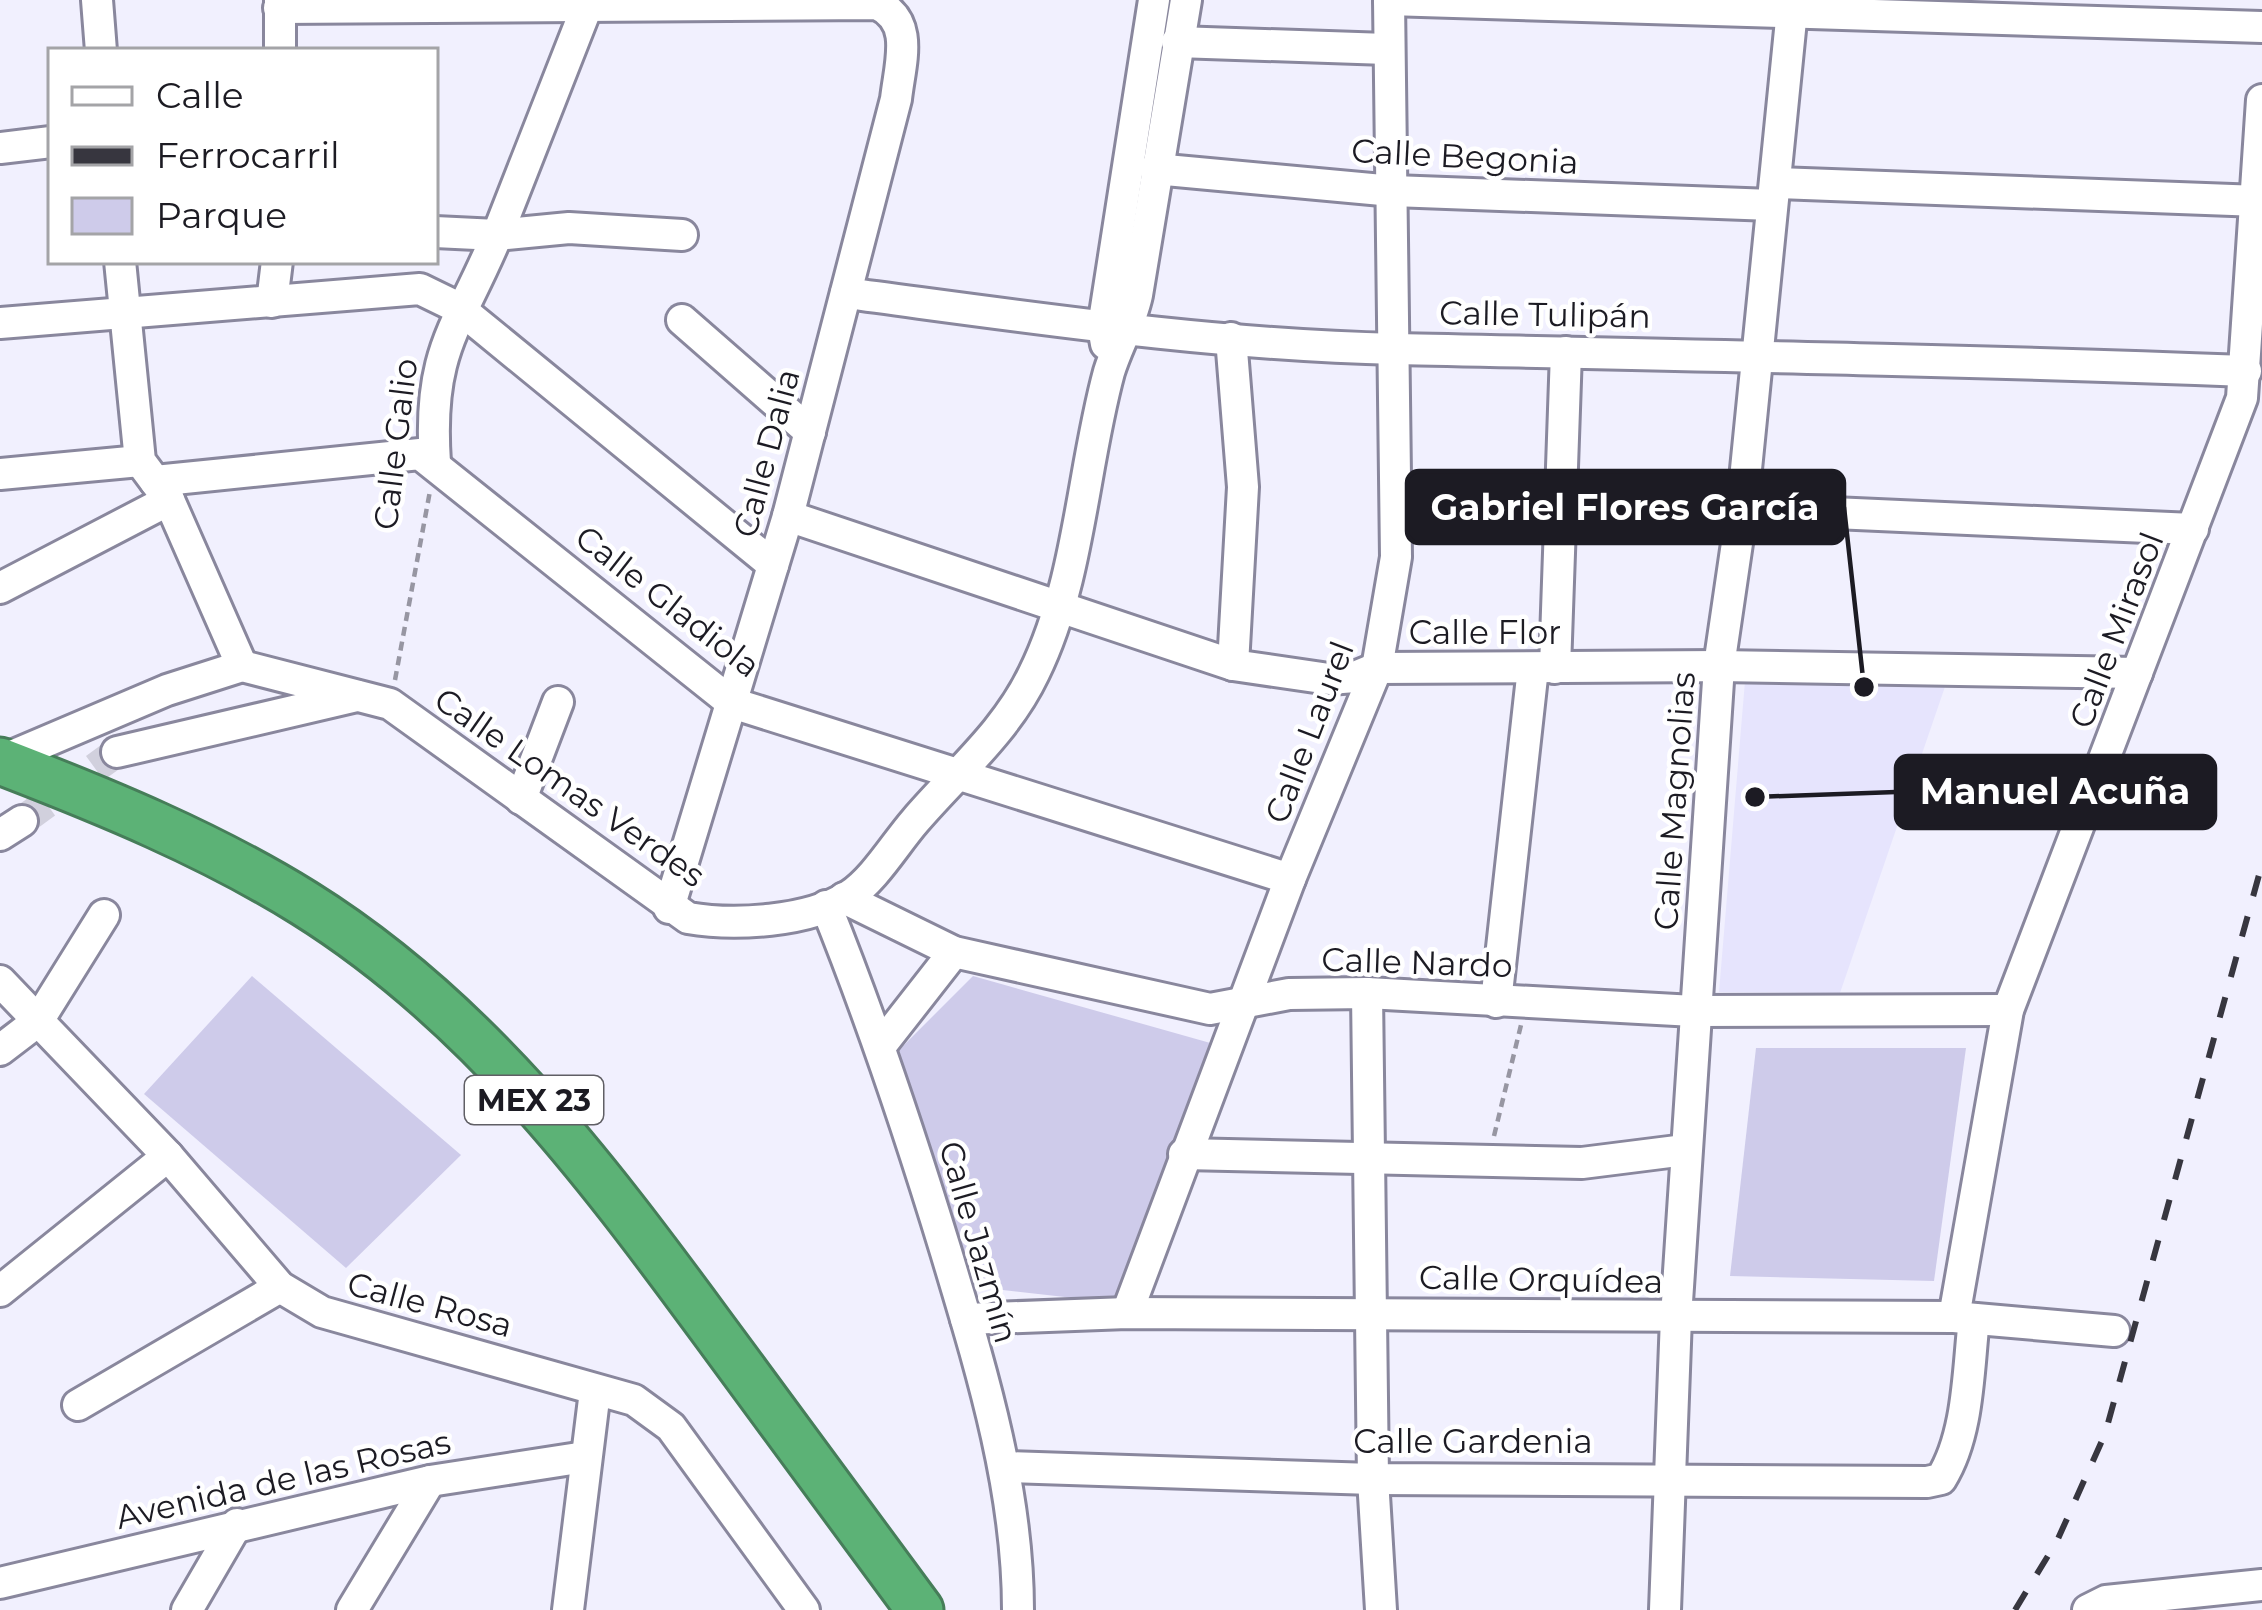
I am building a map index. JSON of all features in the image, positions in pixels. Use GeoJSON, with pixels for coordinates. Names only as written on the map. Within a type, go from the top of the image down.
{"type":"FeatureCollection","features":[{"type":"Feature","properties":{"kind":"highway","name":"MEX 23"},"geometry":{"type":"LineString","coordinates":[[0,761],[141,818],[304,903],[441,1006],[504,1065],[598,1175],[920,1610]]}},
{"type":"Feature","properties":{"kind":"street"},"geometry":{"type":"LineString","coordinates":[[97,0],[101,48]]}},
{"type":"Feature","properties":{"kind":"street"},"geometry":{"type":"LineString","coordinates":[[835,902],[994,738],[1034,674],[1060,607],[1110,368],[1154,0]]}},
{"type":"Feature","properties":{"kind":"street"},"geometry":{"type":"LineString","coordinates":[[1116,328],[1155,169],[1186,0]]}},
{"type":"Feature","properties":{"kind":"street"},"geometry":{"type":"LineString","coordinates":[[1389,0],[1792,7],[2262,27]]}},
{"type":"Feature","properties":{"kind":"street","name":"Calle Laurel"},"geometry":{"type":"LineString","coordinates":[[1126,1313],[1184,1154],[1247,1006],[1290,879],[1377,668],[1396,556],[1389,0]]}},
{"type":"Feature","properties":{"kind":"street"},"geometry":{"type":"LineString","coordinates":[[280,48],[279,4],[653,3]]}},
{"type":"Feature","properties":{"kind":"street","name":"Calle Dalia"},"geometry":{"type":"LineString","coordinates":[[653,3],[877,4],[895,12],[903,28],[896,99],[788,516],[669,908]]}},
{"type":"Feature","properties":{"kind":"street","name":"Calle Galio"},"geometry":{"type":"LineString","coordinates":[[435,464],[435,392],[441,352],[497,235],[588,4]]}},
{"type":"Feature","properties":{"kind":"street","name":"Calle Magnolias"},"geometry":{"type":"LineString","coordinates":[[1665,1610],[1685,1150],[1719,666],[1742,509],[1792,7]]}},
{"type":"Feature","properties":{"kind":"street"},"geometry":{"type":"LineString","coordinates":[[1177,42],[1388,49]]}},
{"type":"Feature","properties":{"kind":"street","name":"Calle Mirasol"},"geometry":{"type":"LineString","coordinates":[[1941,1479],[1961,1422],[1964,1318],[2008,1010],[2242,398],[2259,201],[2262,100]]}},
{"type":"Feature","properties":{"kind":"street"},"geometry":{"type":"LineString","coordinates":[[0,148],[48,142]]}},
{"type":"Feature","properties":{"kind":"street","name":"Calle Begonia"},"geometry":{"type":"LineString","coordinates":[[1155,169],[1393,191],[2259,201]]}},
{"type":"Feature","properties":{"kind":"street"},"geometry":{"type":"LineString","coordinates":[[438,232],[497,235],[569,228],[682,235]]}},
{"type":"Feature","properties":{"kind":"street"},"geometry":{"type":"LineString","coordinates":[[0,761],[167,690],[242,666],[155,481],[120,264]]}},
{"type":"Feature","properties":{"kind":"street"},"geometry":{"type":"LineString","coordinates":[[272,302],[277,264]]}},
{"type":"Feature","properties":{"kind":"street"},"geometry":{"type":"LineString","coordinates":[[0,323],[420,289],[459,308],[773,565]]}},
{"type":"Feature","properties":{"kind":"street","name":"Calle Tulipán"},"geometry":{"type":"LineString","coordinates":[[846,292],[1116,328],[1394,349],[1757,352],[2246,370]]}},
{"type":"Feature","properties":{"kind":"street"},"geometry":{"type":"LineString","coordinates":[[682,320],[810,432]]}},
{"type":"Feature","properties":{"kind":"street"},"geometry":{"type":"LineString","coordinates":[[1232,338],[1243,488],[1233,664]]}},
{"type":"Feature","properties":{"kind":"street"},"geometry":{"type":"LineString","coordinates":[[1511,1002],[1544,668],[1566,352]]}},
{"type":"Feature","properties":{"kind":"street"},"geometry":{"type":"LineString","coordinates":[[0,474],[155,481],[398,454],[420,454],[435,464]]}},
{"type":"Feature","properties":{"kind":"street","name":"Calle Gladiola"},"geometry":{"type":"LineString","coordinates":[[435,464],[732,703],[1290,879]]}},
{"type":"Feature","properties":{"kind":"street"},"geometry":{"type":"LineString","coordinates":[[0,588],[155,481]]}},
{"type":"Feature","properties":{"kind":"street"},"geometry":{"type":"LineString","coordinates":[[1742,509],[2193,530]]}},
{"type":"Feature","properties":{"kind":"street","name":"Calle Flor"},"geometry":{"type":"LineString","coordinates":[[788,516],[1233,664],[1329,679],[1355,677],[1377,668],[1719,666],[2137,673]]}},
{"type":"Feature","properties":{"kind":"street","name":"Calle Lomas Verdes"},"geometry":{"type":"LineString","coordinates":[[242,666],[377,699],[669,908],[712,922],[835,902]]}},
{"type":"Feature","properties":{"kind":"street"},"geometry":{"type":"LineString","coordinates":[[117,752],[377,699]]}},
{"type":"Feature","properties":{"kind":"street"},"geometry":{"type":"LineString","coordinates":[[521,799],[558,702]]}},
{"type":"Feature","properties":{"kind":"street","name":"Calle Nardo"},"geometry":{"type":"LineString","coordinates":[[835,902],[954,952],[1210,1009],[1247,1006],[1288,994],[1367,993],[1694,1011],[2008,1010]]}},
{"type":"Feature","properties":{"kind":"street","name":"Calle Jazmín"},"geometry":{"type":"LineString","coordinates":[[835,902],[966,1319],[1005,1467],[1016,1526],[1018,1610]]}},
{"type":"Feature","properties":{"kind":"street"},"geometry":{"type":"LineString","coordinates":[[0,1050],[38,1021],[104,914]]}},
{"type":"Feature","properties":{"kind":"street"},"geometry":{"type":"LineString","coordinates":[[882,1044],[954,952]]}},
{"type":"Feature","properties":{"kind":"street","name":"Calle Rosa"},"geometry":{"type":"LineString","coordinates":[[0,981],[168,1156],[280,1287],[322,1312],[634,1400],[671,1427],[804,1610]]}},
{"type":"Feature","properties":{"kind":"street"},"geometry":{"type":"LineString","coordinates":[[1367,993],[1373,1478],[1381,1610]]}},
{"type":"Feature","properties":{"kind":"street"},"geometry":{"type":"LineString","coordinates":[[1184,1154],[1582,1163],[1685,1150]]}},
{"type":"Feature","properties":{"kind":"street"},"geometry":{"type":"LineString","coordinates":[[0,1291],[168,1156]]}},
{"type":"Feature","properties":{"kind":"street"},"geometry":{"type":"LineString","coordinates":[[78,1405],[280,1287]]}},
{"type":"Feature","properties":{"kind":"street","name":"Calle Orquídea"},"geometry":{"type":"LineString","coordinates":[[966,1319],[1126,1313],[1964,1318],[2114,1331]]}},
{"type":"Feature","properties":{"kind":"street"},"geometry":{"type":"LineString","coordinates":[[568,1610],[595,1391]]}},
{"type":"Feature","properties":{"kind":"street","name":"Avenida de las Rosas"},"geometry":{"type":"LineString","coordinates":[[0,1582],[430,1481],[584,1457]]}},
{"type":"Feature","properties":{"kind":"street","name":"Calle Gardenia"},"geometry":{"type":"LineString","coordinates":[[1005,1467],[1373,1478],[1941,1479]]}},
{"type":"Feature","properties":{"kind":"street"},"geometry":{"type":"LineString","coordinates":[[352,1610],[430,1481]]}},
{"type":"Feature","properties":{"kind":"street"},"geometry":{"type":"LineString","coordinates":[[187,1610],[237,1524]]}},
{"type":"Feature","properties":{"kind":"street"},"geometry":{"type":"LineString","coordinates":[[2088,1610],[2106,1601],[2251,1594]]}},
{"type":"Feature","properties":{"kind":"path","name":"Calle Galio"},"geometry":{"type":"LineString","coordinates":[[377,699],[435,464]]}},
{"type":"Feature","properties":{"kind":"path"},"geometry":{"type":"LineString","coordinates":[[1488,1160],[1511,1002]]}},
{"type":"Feature","properties":{"kind":"shaded area"},"geometry":{"type":"Polygon","coordinates":[[[1948,678],[1840,993],[1719,992],[1745,681],[1948,678]]]}},
{"type":"Feature","properties":{"kind":"green space"},"geometry":{"type":"Polygon","coordinates":[[[252,976],[461,1155],[346,1268],[144,1094],[252,976]]]}},
{"type":"Feature","properties":{"kind":"green space"},"geometry":{"type":"Polygon","coordinates":[[[973,976],[1221,1046],[1118,1303],[968,1286],[897,1052],[973,976]]]}},
{"type":"Feature","properties":{"kind":"green space"},"geometry":{"type":"Polygon","coordinates":[[[1756,1048],[1966,1048],[1934,1281],[1730,1276],[1756,1048]]]}},
{"type":"Feature","properties":{"kind":"tunnel"},"geometry":{"type":"LineString","coordinates":[[22,821],[117,752]]}},
{"type":"Feature","properties":{"kind":"railway"},"geometry":{"type":"LineString","coordinates":[[2015,1610],[2057,1541],[2105,1434],[2262,864]]}},
{"type":"Feature","properties":{"kind":"place","name":"Gabriel Flores García"},"geometry":{"type":"Point","coordinates":[1864,687]}},
{"type":"Feature","properties":{"kind":"place","name":"Manuel Acuña"},"geometry":{"type":"Point","coordinates":[1755,797]}}]}
